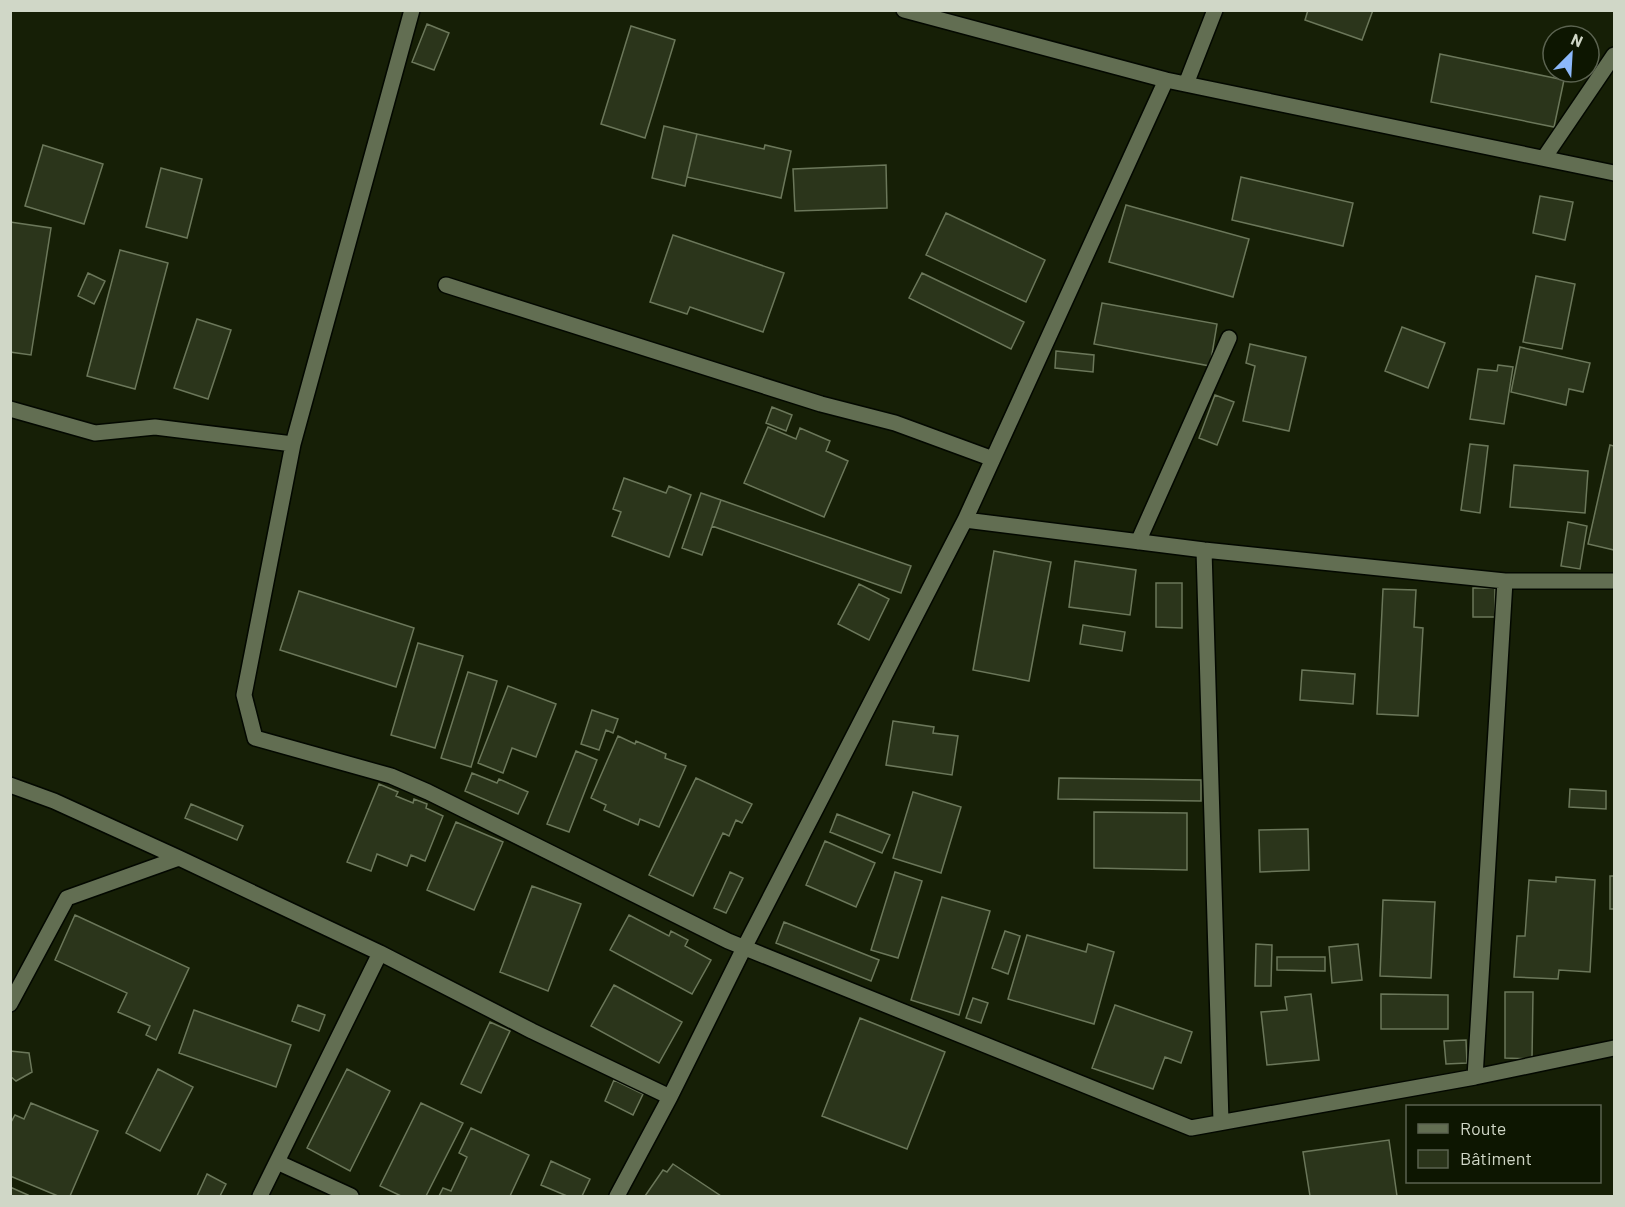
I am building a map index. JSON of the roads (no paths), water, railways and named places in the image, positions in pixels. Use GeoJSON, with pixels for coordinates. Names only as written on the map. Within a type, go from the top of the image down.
{"type":"FeatureCollection","features":[{"type":"Feature","properties":{"kind":"street"},"geometry":{"type":"LineString","coordinates":[[412,10],[292,444],[244,695],[255,738],[392,776],[744,948],[1191,1128],[1475,1077],[1614,1048]]}},
{"type":"Feature","properties":{"kind":"street"},"geometry":{"type":"LineString","coordinates":[[904,10],[1166,80],[1614,173]]}},
{"type":"Feature","properties":{"kind":"street"},"geometry":{"type":"LineString","coordinates":[[1186,84],[1215,10]]}},
{"type":"Feature","properties":{"kind":"street"},"geometry":{"type":"LineString","coordinates":[[1544,158],[1614,55]]}},
{"type":"Feature","properties":{"kind":"street"},"geometry":{"type":"LineString","coordinates":[[617,1197],[965,520],[1166,80]]}},
{"type":"Feature","properties":{"kind":"street"},"geometry":{"type":"LineString","coordinates":[[446,285],[821,404],[895,423],[993,459]]}},
{"type":"Feature","properties":{"kind":"street"},"geometry":{"type":"LineString","coordinates":[[1138,542],[1229,338]]}},
{"type":"Feature","properties":{"kind":"street"},"geometry":{"type":"LineString","coordinates":[[10,409],[95,433],[155,427],[292,444]]}},
{"type":"Feature","properties":{"kind":"street"},"geometry":{"type":"LineString","coordinates":[[965,520],[1204,550],[1505,581],[1614,581]]}},
{"type":"Feature","properties":{"kind":"street"},"geometry":{"type":"LineString","coordinates":[[1204,550],[1221,1122]]}},
{"type":"Feature","properties":{"kind":"street"},"geometry":{"type":"LineString","coordinates":[[1475,1077],[1505,581]]}},
{"type":"Feature","properties":{"kind":"street"},"geometry":{"type":"LineString","coordinates":[[10,785],[54,801],[380,953],[532,1031],[670,1097]]}},
{"type":"Feature","properties":{"kind":"street"},"geometry":{"type":"LineString","coordinates":[[10,1004],[67,898],[179,858]]}},
{"type":"Feature","properties":{"kind":"street"},"geometry":{"type":"LineString","coordinates":[[260,1197],[380,953]]}},
{"type":"Feature","properties":{"kind":"street"},"geometry":{"type":"LineString","coordinates":[[277,1162],[351,1197]]}}]}
